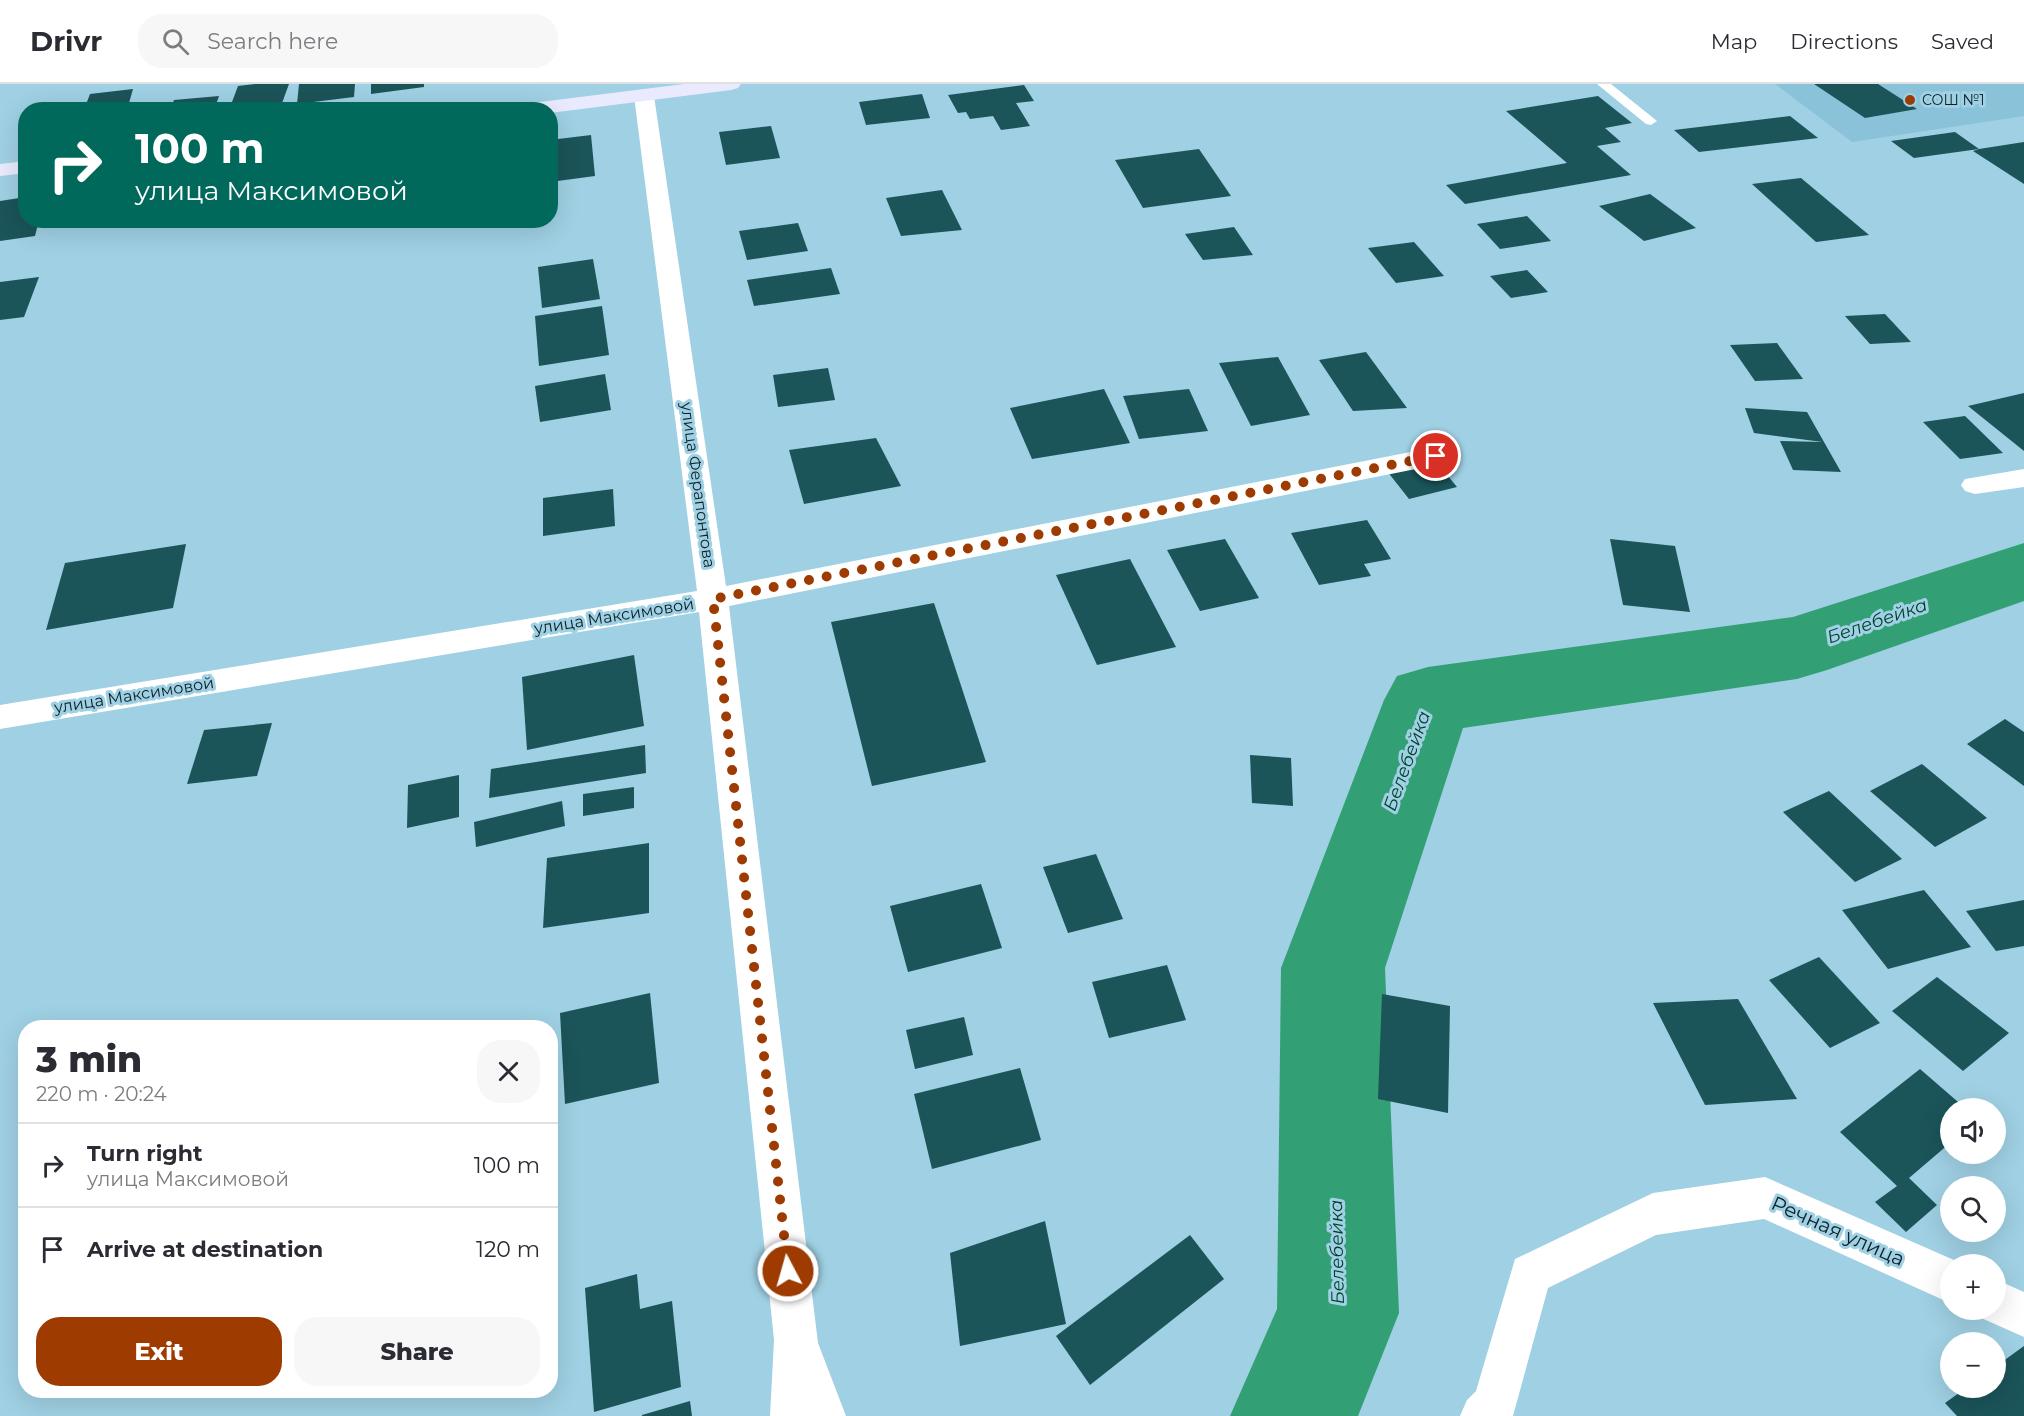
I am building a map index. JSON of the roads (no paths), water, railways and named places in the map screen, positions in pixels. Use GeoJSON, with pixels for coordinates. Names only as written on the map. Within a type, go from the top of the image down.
{"type":"FeatureCollection","features":[{"type":"Feature","properties":{"kind":"main road"},"geometry":{"type":"LineString","coordinates":[[558,106],[731,84]]}},
{"type":"Feature","properties":{"kind":"main road"},"geometry":{"type":"LineString","coordinates":[[0,170],[18,168]]}},
{"type":"Feature","properties":{"kind":"street","name":"улица Ферапонтова"},"geometry":{"type":"LineString","coordinates":[[644,96],[713,599],[796,1340]]}},
{"type":"Feature","properties":{"kind":"street","name":"улица Максимовой"},"geometry":{"type":"LineString","coordinates":[[0,717],[713,599],[1436,456]]}},
{"type":"Feature","properties":{"kind":"street"},"geometry":{"type":"LineString","coordinates":[[1975,485],[2024,478]]}},
{"type":"Feature","properties":{"kind":"street","name":"Речная улица"},"geometry":{"type":"LineString","coordinates":[[1483,1416],[1495,1405],[1530,1274],[1653,1214],[1765,1198],[1940,1277]]}},
{"type":"Feature","properties":{"kind":"street"},"geometry":{"type":"LineString","coordinates":[[2006,1306],[2024,1315]]}},
{"type":"Feature","properties":{"kind":"street"},"geometry":{"type":"LineString","coordinates":[[793,1416],[796,1340]]}},
{"type":"Feature","properties":{"kind":"street"},"geometry":{"type":"LineString","coordinates":[[796,1340],[823,1416]]}},
{"type":"Feature","properties":{"kind":"lane"},"geometry":{"type":"LineString","coordinates":[[1603,84],[1651,121]]}},
{"type":"Feature","properties":{"kind":"waterway","name":"Белебейка"},"geometry":{"type":"LineString","coordinates":[[1294,1416],[1338,1313],[1333,968],[1428,700],[1797,648],[2024,571]]}},
{"type":"Feature","properties":{"kind":"place","name":"СОШ №1"},"geometry":{"type":"Point","coordinates":[1910,100]}}]}
